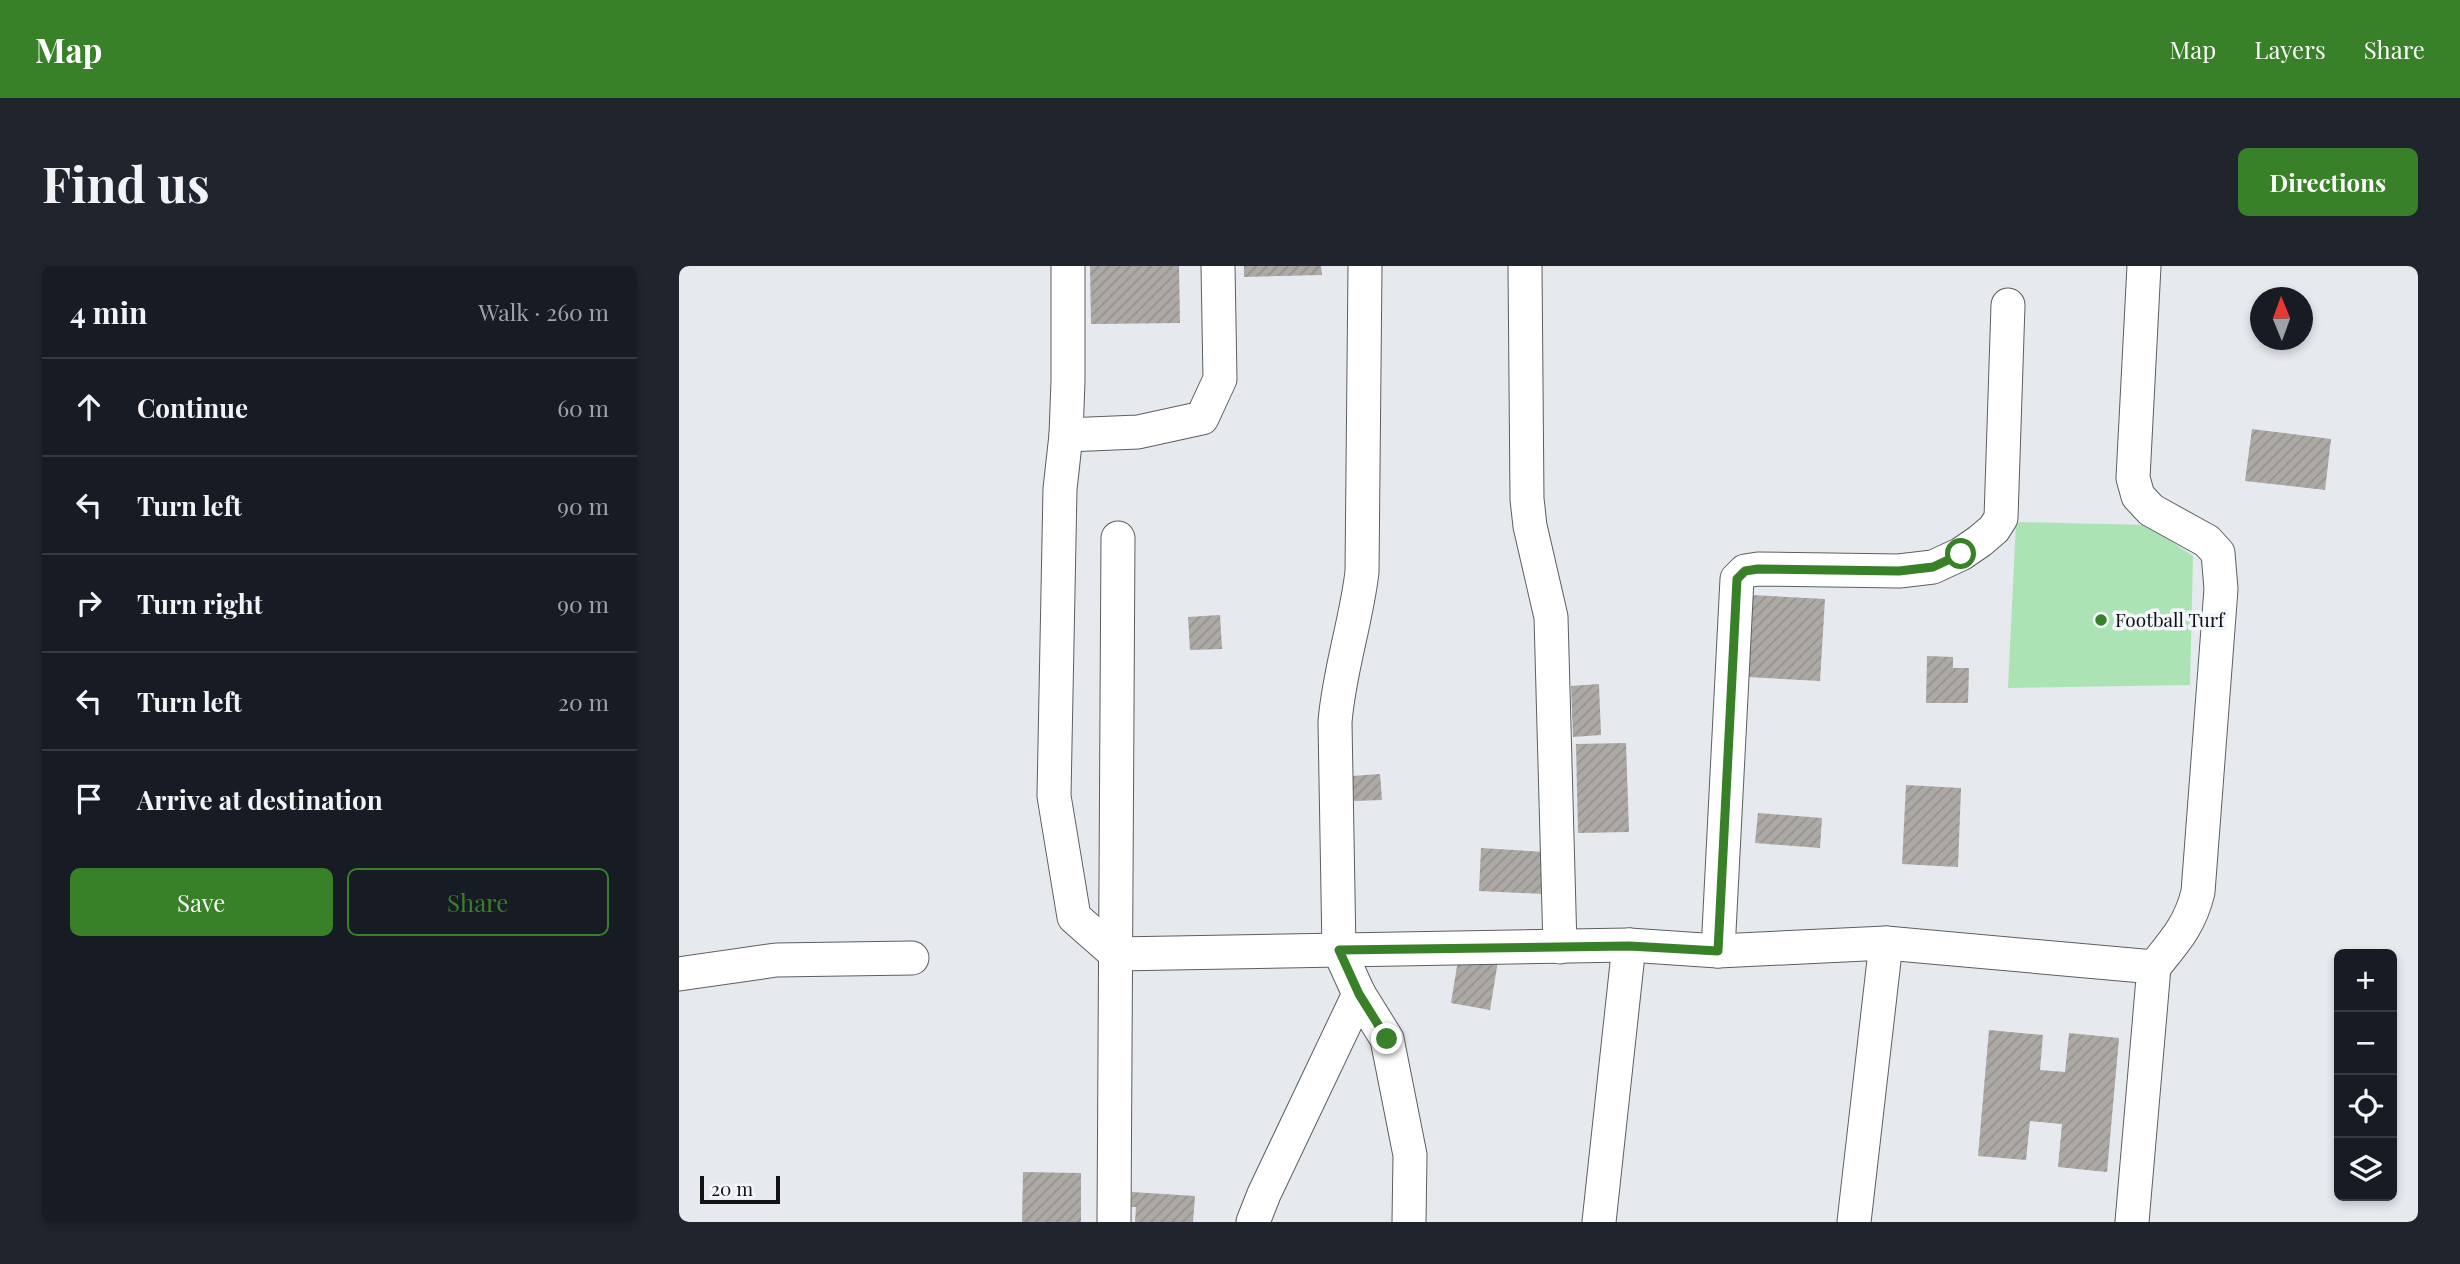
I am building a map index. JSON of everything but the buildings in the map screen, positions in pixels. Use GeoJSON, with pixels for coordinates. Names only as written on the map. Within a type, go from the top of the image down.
{"type":"FeatureCollection","features":[{"type":"Feature","properties":{"kind":"street"},"geometry":{"type":"LineString","coordinates":[[1068,266],[1066,435],[1060,489],[1054,796],[1074,917],[1116,954],[1629,946],[1718,951],[1886,943],[2154,967]]}},
{"type":"Feature","properties":{"kind":"street"},"geometry":{"type":"LineString","coordinates":[[1066,435],[1138,432],[1202,418],[1220,379],[1218,266]]}},
{"type":"Feature","properties":{"kind":"street"},"geometry":{"type":"LineString","coordinates":[[1365,266],[1362,572],[1359,598],[1337,697],[1335,722],[1339,950],[1359,994],[1387,1039],[1410,1155],[1409,1222]]}},
{"type":"Feature","properties":{"kind":"street"},"geometry":{"type":"LineString","coordinates":[[1525,266],[1527,499],[1530,526],[1551,617],[1560,947]]}},
{"type":"Feature","properties":{"kind":"street"},"geometry":{"type":"LineString","coordinates":[[2132,1222],[2154,967],[2193,913],[2198,892],[2221,580],[2218,553],[2207,541],[2151,510],[2138,496],[2133,478],[2144,266]]}},
{"type":"Feature","properties":{"kind":"street"},"geometry":{"type":"LineString","coordinates":[[1718,951],[1737,579],[1745,571],[1758,569],[1899,571],[1933,567],[1961,554],[1994,529],[2001,517],[2008,305]]}},
{"type":"Feature","properties":{"kind":"street"},"geometry":{"type":"LineString","coordinates":[[1114,1222],[1118,538]]}},
{"type":"Feature","properties":{"kind":"street"},"geometry":{"type":"LineString","coordinates":[[1854,1222],[1886,943]]}},
{"type":"Feature","properties":{"kind":"street"},"geometry":{"type":"LineString","coordinates":[[1599,1222],[1629,946]]}},
{"type":"Feature","properties":{"kind":"street"},"geometry":{"type":"LineString","coordinates":[[679,974],[776,960],[912,958]]}},
{"type":"Feature","properties":{"kind":"street"},"geometry":{"type":"LineString","coordinates":[[1253,1222],[1359,994]]}},
{"type":"Feature","properties":{"kind":"green space","name":"Football Turf"},"geometry":{"type":"Polygon","coordinates":[[[2016,522],[2147,525],[2193,556],[2190,685],[2008,688],[2016,522]]]}},
{"type":"Feature","properties":{"kind":"place","name":"Football Turf"},"geometry":{"type":"Point","coordinates":[2101,620]}},
{"type":"Feature","properties":{"kind":"route"},"geometry":{"type":"LineString","coordinates":[[1387,1039],[1359,994],[1339,950],[1629,946],[1718,951],[1737,579],[1745,571],[1758,569],[1899,571],[1933,567],[1961,554]]}}]}
